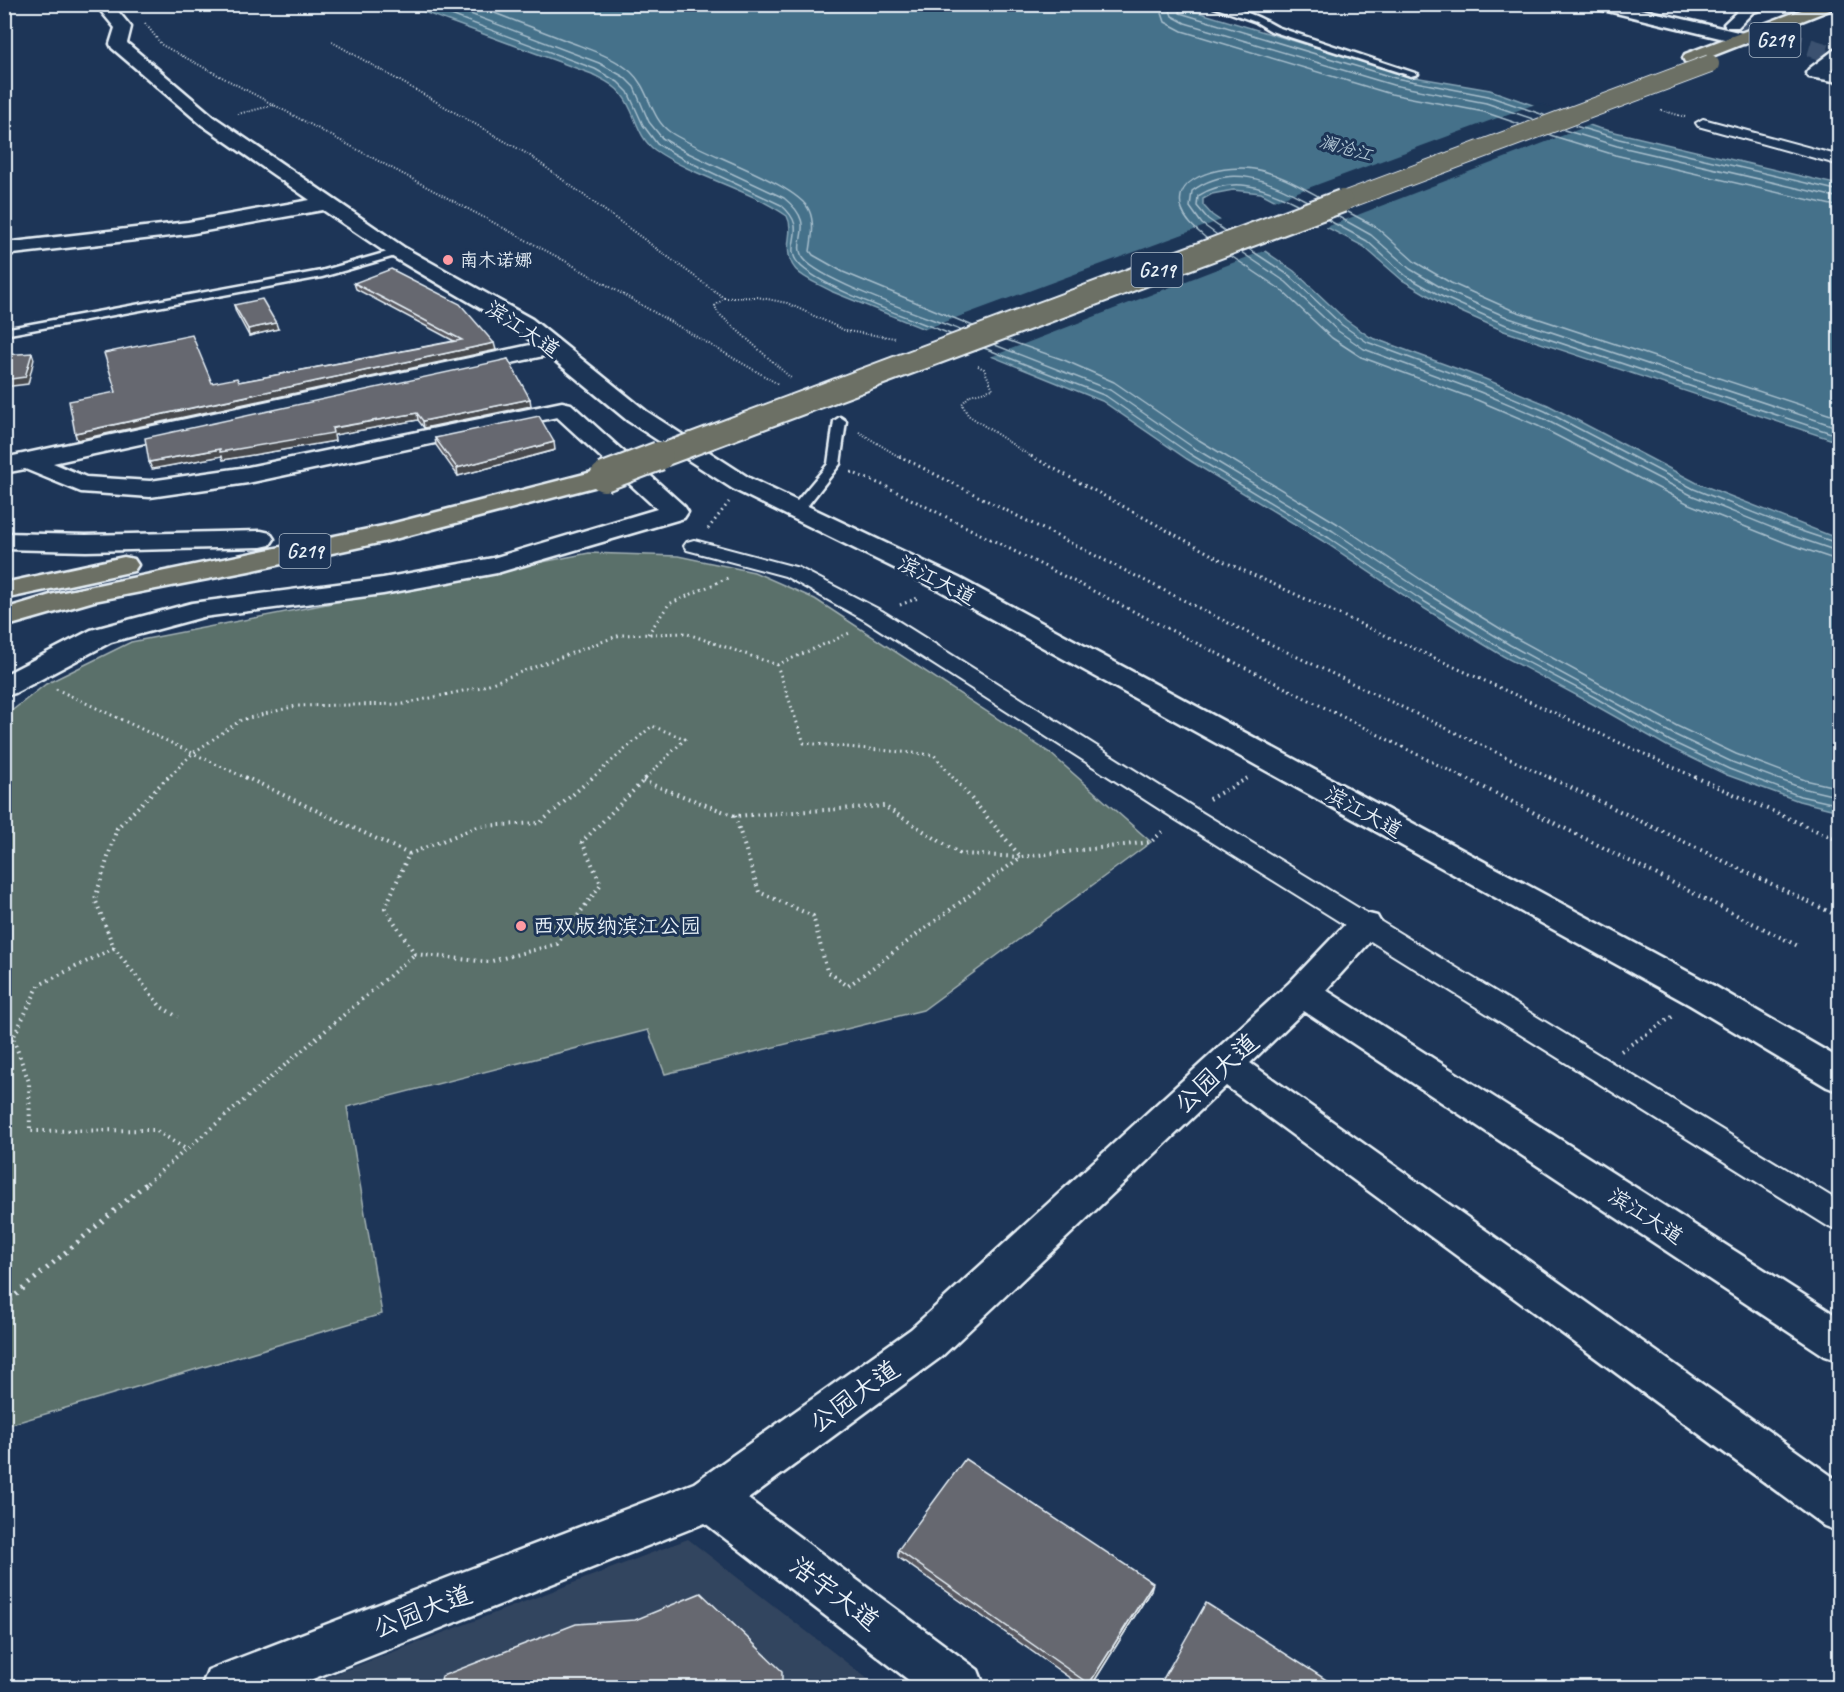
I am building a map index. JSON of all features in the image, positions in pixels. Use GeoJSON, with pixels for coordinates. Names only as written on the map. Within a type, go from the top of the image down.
{"type":"FeatureCollection","features":[{"type":"Feature","properties":{"kind":"highway","name":"G219"},"geometry":{"type":"LineString","coordinates":[[1700,61],[1745,39],[1833,4]]}},
{"type":"Feature","properties":{"kind":"highway","name":"G219"},"geometry":{"type":"LineString","coordinates":[[13,615],[58,602],[377,536],[507,505],[1700,61],[1839,16]]}},
{"type":"Feature","properties":{"kind":"highway","name":"G219"},"geometry":{"type":"LineString","coordinates":[[4,591],[51,579],[261,539],[596,470]]}},
{"type":"Feature","properties":{"kind":"street","name":"滨江大道"},"geometry":{"type":"LineString","coordinates":[[103,4],[123,27],[117,44],[208,121],[398,252],[524,324],[637,416],[742,484],[949,584],[1703,996],[1839,1077]]}},
{"type":"Feature","properties":{"kind":"street"},"geometry":{"type":"LineString","coordinates":[[1597,4],[1745,39]]}},
{"type":"Feature","properties":{"kind":"street"},"geometry":{"type":"LineString","coordinates":[[1732,24],[1747,9],[1764,4]]}},
{"type":"Feature","properties":{"kind":"street"},"geometry":{"type":"LineString","coordinates":[[1839,54],[1815,73],[1839,77]]}},
{"type":"Feature","properties":{"kind":"street"},"geometry":{"type":"LineString","coordinates":[[1703,123],[1839,161]]}},
{"type":"Feature","properties":{"kind":"street"},"geometry":{"type":"LineString","coordinates":[[4,249],[188,228],[327,204]]}},
{"type":"Feature","properties":{"kind":"street"},"geometry":{"type":"LineString","coordinates":[[16,464],[553,347]]}},
{"type":"Feature","properties":{"kind":"street"},"geometry":{"type":"LineString","coordinates":[[6,686],[100,636],[191,612],[383,586],[497,565],[675,512],[562,409],[248,475],[150,489],[81,484],[16,464]]}},
{"type":"Feature","properties":{"kind":"street"},"geometry":{"type":"LineString","coordinates":[[4,541],[87,543],[261,539]]}},
{"type":"Feature","properties":{"kind":"street"},"geometry":{"type":"LineString","coordinates":[[694,546],[792,572],[874,616],[1184,813],[1839,1218]]}},
{"type":"Feature","properties":{"kind":"street","name":"公园大道"},"geometry":{"type":"LineString","coordinates":[[226,1688],[710,1499],[927,1343],[1302,993],[1365,925]]}},
{"type":"Feature","properties":{"kind":"street","name":"滨江大道"},"geometry":{"type":"LineString","coordinates":[[1302,993],[1839,1342]]}},
{"type":"Feature","properties":{"kind":"street"},"geometry":{"type":"LineString","coordinates":[[1225,1065],[1839,1510]]}},
{"type":"Feature","properties":{"kind":"street","name":"浩宇大道"},"geometry":{"type":"LineString","coordinates":[[710,1499],[960,1688]]}},
{"type":"Feature","properties":{"kind":"lane"},"geometry":{"type":"LineString","coordinates":[[1209,4],[1259,20],[1274,29],[1414,74]]}},
{"type":"Feature","properties":{"kind":"lane"},"geometry":{"type":"LineString","coordinates":[[4,332],[322,274],[398,252]]}},
{"type":"Feature","properties":{"kind":"lane"},"geometry":{"type":"LineString","coordinates":[[797,510],[834,464],[840,421]]}},
{"type":"Feature","properties":{"kind":"path"},"geometry":{"type":"LineString","coordinates":[[143,21],[162,45],[567,262],[781,386]]}},
{"type":"Feature","properties":{"kind":"path"},"geometry":{"type":"LineString","coordinates":[[332,42],[529,155],[724,298],[757,297],[787,303],[846,332],[905,339]]}},
{"type":"Feature","properties":{"kind":"path"},"geometry":{"type":"LineString","coordinates":[[208,121],[275,105]]}},
{"type":"Feature","properties":{"kind":"path"},"geometry":{"type":"LineString","coordinates":[[724,298],[715,306],[718,313],[796,382]]}},
{"type":"Feature","properties":{"kind":"path"},"geometry":{"type":"LineString","coordinates":[[975,364],[984,369],[993,389],[970,395],[962,404],[968,415],[1030,456],[1225,562],[1616,742],[1839,841]]}},
{"type":"Feature","properties":{"kind":"path"},"geometry":{"type":"LineString","coordinates":[[840,421],[918,468],[1260,639],[1839,917]]}},
{"type":"Feature","properties":{"kind":"path"},"geometry":{"type":"LineString","coordinates":[[834,464],[885,486],[1800,947]]}},
{"type":"Feature","properties":{"kind":"path"},"geometry":{"type":"LineString","coordinates":[[694,546],[742,484]]}},
{"type":"Feature","properties":{"kind":"path"},"geometry":{"type":"LineString","coordinates":[[648,634],[669,604],[761,564]]}},
{"type":"Feature","properties":{"kind":"path"},"geometry":{"type":"LineString","coordinates":[[178,1017],[161,1007],[114,948],[95,899],[117,828],[193,753],[241,720],[296,706],[404,704],[482,687],[620,635],[685,633],[777,665],[860,628],[874,616],[949,584]]}},
{"type":"Feature","properties":{"kind":"path"},"geometry":{"type":"LineString","coordinates":[[777,665],[804,743],[934,755],[1022,857]]}},
{"type":"Feature","properties":{"kind":"path"},"geometry":{"type":"LineString","coordinates":[[6,686],[45,684],[409,854]]}},
{"type":"Feature","properties":{"kind":"path"},"geometry":{"type":"LineString","coordinates":[[4,1305],[415,954],[488,962],[557,944],[601,884],[582,842],[685,739],[652,726],[540,823],[480,826],[409,854],[385,908],[415,954]]}},
{"type":"Feature","properties":{"kind":"path"},"geometry":{"type":"LineString","coordinates":[[643,782],[735,816],[884,806],[960,854],[1022,857],[1151,842],[1184,813],[1275,764]]}},
{"type":"Feature","properties":{"kind":"path"},"geometry":{"type":"LineString","coordinates":[[735,816],[759,892],[813,916],[827,972],[848,986],[1022,857]]}},
{"type":"Feature","properties":{"kind":"path"},"geometry":{"type":"LineString","coordinates":[[114,948],[39,985],[13,1038],[29,1082],[30,1131],[155,1130],[187,1149]]}},
{"type":"Feature","properties":{"kind":"path"},"geometry":{"type":"LineString","coordinates":[[1597,1068],[1703,996]]}},
{"type":"Feature","properties":{"kind":"shaded area"},"geometry":{"type":"Polygon","coordinates":[[[688,1539],[878,1687],[299,1688],[688,1539]]]}},
{"type":"Feature","properties":{"kind":"green space","name":"西双版纳滨江公园"},"geometry":{"type":"Polygon","coordinates":[[[589,553],[678,556],[754,572],[815,599],[1050,753],[1151,842],[923,1010],[665,1074],[648,1030],[347,1107],[382,1314],[5,1426],[5,716],[46,684],[131,642],[589,553]]]}},
{"type":"Feature","properties":{"kind":"water","name":"澜沧江"},"geometry":{"type":"Polygon","coordinates":[[[405,5],[1174,5],[1414,77],[1490,90],[1598,128],[1839,185],[1839,442],[1504,331],[1441,303],[1402,280],[1363,246],[1261,193],[1233,190],[1212,194],[1203,199],[1203,205],[1212,215],[1294,271],[1346,320],[1370,337],[1485,379],[1548,405],[1697,483],[1839,539],[1839,811],[1799,801],[1727,775],[1667,746],[1503,656],[1417,604],[1326,543],[1187,459],[1102,401],[833,292],[807,278],[794,267],[790,260],[788,251],[790,228],[787,216],[772,206],[687,168],[655,150],[644,138],[627,102],[612,86],[592,74],[405,5]]]}},
{"type":"Feature","properties":{"kind":"pier"},"geometry":{"type":"Polygon","coordinates":[[[1538,103],[1595,123],[1324,228],[1273,201],[1538,103]]]}},
{"type":"Feature","properties":{"kind":"pier"},"geometry":{"type":"Polygon","coordinates":[[[1224,219],[1266,250],[985,359],[920,331],[1224,219]]]}},
{"type":"Feature","properties":{"kind":"building"},"geometry":{"type":"Polygon","coordinates":[[[391,269],[460,304],[494,343],[75,433],[69,401],[116,392],[104,353],[192,335],[212,383],[237,378],[239,382],[462,340],[354,283],[391,269]]]}},
{"type":"Feature","properties":{"kind":"building"},"geometry":{"type":"Polygon","coordinates":[[[262,299],[276,323],[248,329],[234,305],[262,299]]]}},
{"type":"Feature","properties":{"kind":"building"},"geometry":{"type":"Polygon","coordinates":[[[32,353],[25,377],[4,380],[4,355],[32,353]]]}},
{"type":"Feature","properties":{"kind":"building"},"geometry":{"type":"Polygon","coordinates":[[[508,359],[530,399],[423,421],[417,413],[332,428],[333,433],[149,462],[145,438],[508,359]]]}},
{"type":"Feature","properties":{"kind":"building"},"geometry":{"type":"Polygon","coordinates":[[[539,416],[554,442],[457,468],[435,438],[539,416]]]}},
{"type":"Feature","properties":{"kind":"building"},"geometry":{"type":"Polygon","coordinates":[[[965,1459],[1153,1583],[1089,1684],[898,1550],[965,1459]]]}},
{"type":"Feature","properties":{"kind":"building"},"geometry":{"type":"Polygon","coordinates":[[[701,1593],[782,1671],[782,1688],[439,1688],[442,1676],[576,1624],[635,1620],[701,1593]]]}},
{"type":"Feature","properties":{"kind":"building"},"geometry":{"type":"Polygon","coordinates":[[[1206,1603],[1339,1688],[1158,1688],[1206,1603]]]}},
{"type":"Feature","properties":{"kind":"tunnel"},"geometry":{"type":"LineString","coordinates":[[1732,24],[1835,55]]}},
{"type":"Feature","properties":{"kind":"place","name":"南木诺娜"},"geometry":{"type":"Point","coordinates":[448,260]}},
{"type":"Feature","properties":{"kind":"place","name":"西双版纳滨江公园"},"geometry":{"type":"Point","coordinates":[521,926]}}]}
